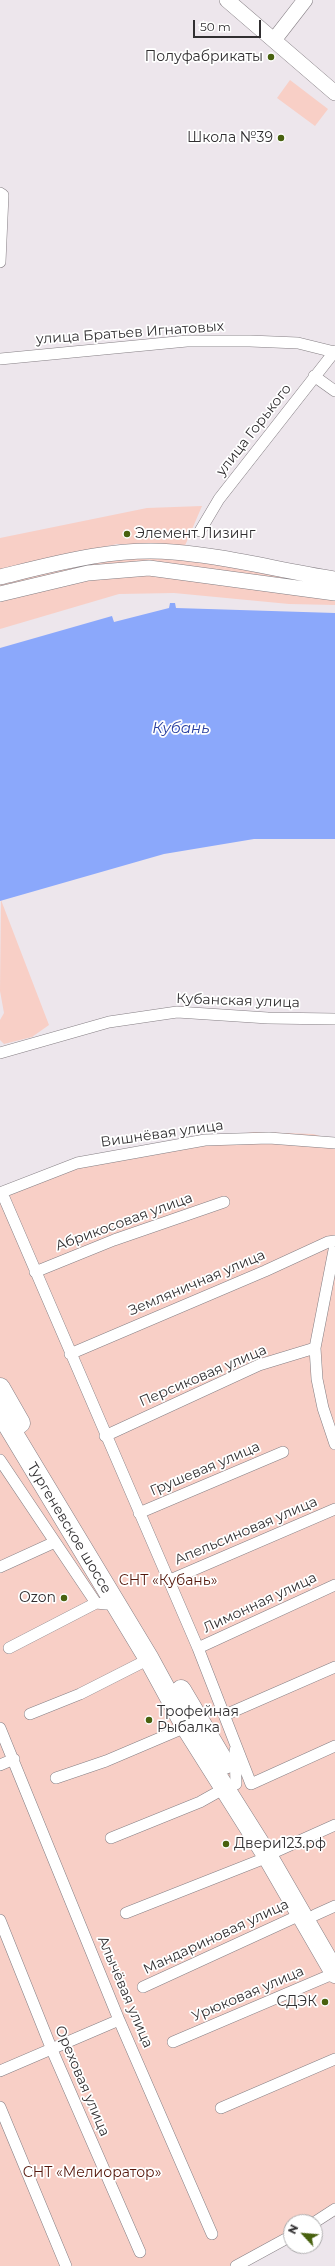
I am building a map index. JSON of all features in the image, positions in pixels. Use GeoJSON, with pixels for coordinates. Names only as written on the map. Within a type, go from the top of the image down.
{"type":"FeatureCollection","features":[{"type":"Feature","properties":{"kind":"highway","name":"Тургеневское шоссе"},"geometry":{"type":"LineString","coordinates":[[0,1388],[115,1607],[211,1740],[308,1915],[335,1973]]}},
{"type":"Feature","properties":{"kind":"highway","name":"Тургеневское шоссе"},"geometry":{"type":"LineString","coordinates":[[0,1412],[115,1607],[149,1659],[186,1727],[237,1785]]}},
{"type":"Feature","properties":{"kind":"highway","name":"Тургеневское шоссе"},"geometry":{"type":"LineString","coordinates":[[308,1915],[335,1946]]}},
{"type":"Feature","properties":{"kind":"main road"},"geometry":{"type":"LineString","coordinates":[[227,0],[335,93]]}},
{"type":"Feature","properties":{"kind":"main road"},"geometry":{"type":"LineString","coordinates":[[274,40],[305,0]]}},
{"type":"Feature","properties":{"kind":"main road"},"geometry":{"type":"LineString","coordinates":[[0,577],[80,558],[114,552],[145,551],[194,554],[335,579]]}},
{"type":"Feature","properties":{"kind":"main road"},"geometry":{"type":"LineString","coordinates":[[0,594],[88,573],[150,568],[335,593]]}},
{"type":"Feature","properties":{"kind":"street"},"geometry":{"type":"LineString","coordinates":[[0,193],[3,196],[0,262]]}},
{"type":"Feature","properties":{"kind":"street","name":"улица Братьев Игнатовых"},"geometry":{"type":"LineString","coordinates":[[0,359],[187,341],[298,343],[335,351]]}},
{"type":"Feature","properties":{"kind":"street","name":"улица Горького"},"geometry":{"type":"LineString","coordinates":[[200,531],[218,499],[335,351]]}},
{"type":"Feature","properties":{"kind":"street"},"geometry":{"type":"LineString","coordinates":[[314,376],[335,391]]}},
{"type":"Feature","properties":{"kind":"street","name":"Кубанская улица"},"geometry":{"type":"LineString","coordinates":[[0,1053],[109,1022],[177,1012],[268,1018],[335,1019]]}},
{"type":"Feature","properties":{"kind":"street","name":"Вишнёвая улица"},"geometry":{"type":"LineString","coordinates":[[1,1193],[77,1163],[205,1140],[268,1138],[335,1143]]}},
{"type":"Feature","properties":{"kind":"street"},"geometry":{"type":"LineString","coordinates":[[1,1193],[105,1436],[170,1580],[225,1714],[234,1740],[237,1785]]}},
{"type":"Feature","properties":{"kind":"street","name":"Абрикосовая улица"},"geometry":{"type":"LineString","coordinates":[[36,1272],[114,1240],[224,1202]]}},
{"type":"Feature","properties":{"kind":"street","name":"Земляничная улица"},"geometry":{"type":"LineString","coordinates":[[70,1354],[265,1271],[328,1242],[335,1241]]}},
{"type":"Feature","properties":{"kind":"street"},"geometry":{"type":"LineString","coordinates":[[335,1245],[315,1348],[317,1379],[321,1401],[335,1444]]}},
{"type":"Feature","properties":{"kind":"street","name":"Персиковая улица"},"geometry":{"type":"LineString","coordinates":[[105,1436],[260,1365],[315,1348]]}},
{"type":"Feature","properties":{"kind":"street","name":"Грушевая улица"},"geometry":{"type":"LineString","coordinates":[[139,1513],[283,1452]]}},
{"type":"Feature","properties":{"kind":"street"},"geometry":{"type":"LineString","coordinates":[[1,1465],[55,1542],[115,1607],[9,1648]]}},
{"type":"Feature","properties":{"kind":"street","name":"Апельсиновая улица"},"geometry":{"type":"LineString","coordinates":[[170,1580],[335,1509]]}},
{"type":"Feature","properties":{"kind":"street"},"geometry":{"type":"LineString","coordinates":[[0,1567],[55,1542]]}},
{"type":"Feature","properties":{"kind":"street","name":"Лимонная улица"},"geometry":{"type":"LineString","coordinates":[[198,1648],[335,1585]]}},
{"type":"Feature","properties":{"kind":"street"},"geometry":{"type":"LineString","coordinates":[[30,1714],[80,1694],[149,1659]]}},
{"type":"Feature","properties":{"kind":"street"},"geometry":{"type":"LineString","coordinates":[[225,1714],[335,1667]]}},
{"type":"Feature","properties":{"kind":"street"},"geometry":{"type":"LineString","coordinates":[[56,1778],[106,1762],[186,1727]]}},
{"type":"Feature","properties":{"kind":"street","name":"Алычёвая улица"},"geometry":{"type":"LineString","coordinates":[[0,1728],[14,1759],[119,2020],[212,2234]]}},
{"type":"Feature","properties":{"kind":"street"},"geometry":{"type":"LineString","coordinates":[[211,1740],[234,1740]]}},
{"type":"Feature","properties":{"kind":"street"},"geometry":{"type":"LineString","coordinates":[[111,1838],[335,1746]]}},
{"type":"Feature","properties":{"kind":"street"},"geometry":{"type":"LineString","coordinates":[[0,1765],[14,1759]]}},
{"type":"Feature","properties":{"kind":"street"},"geometry":{"type":"LineString","coordinates":[[126,1913],[273,1854],[335,1825]]}},
{"type":"Feature","properties":{"kind":"street","name":"Мандариновая улица"},"geometry":{"type":"LineString","coordinates":[[143,1987],[308,1915],[335,1906]]}},
{"type":"Feature","properties":{"kind":"street","name":"Ореховая улица"},"geometry":{"type":"LineString","coordinates":[[0,1920],[52,2050],[140,2252]]}},
{"type":"Feature","properties":{"kind":"street","name":"Урюковая улица"},"geometry":{"type":"LineString","coordinates":[[173,2042],[335,1973]]}},
{"type":"Feature","properties":{"kind":"street"},"geometry":{"type":"LineString","coordinates":[[0,2071],[119,2020]]}},
{"type":"Feature","properties":{"kind":"street"},"geometry":{"type":"LineString","coordinates":[[221,2108],[335,2059]]}},
{"type":"Feature","properties":{"kind":"street"},"geometry":{"type":"LineString","coordinates":[[0,2107],[66,2266]]}},
{"type":"Feature","properties":{"kind":"street"},"geometry":{"type":"LineString","coordinates":[[323,2217],[335,2209]]}},
{"type":"Feature","properties":{"kind":"street"},"geometry":{"type":"LineString","coordinates":[[236,2266],[258,2261],[283,2242]]}},
{"type":"Feature","properties":{"kind":"green space"},"geometry":{"type":"Polygon","coordinates":[[[290,80],[328,109],[315,126],[277,98],[290,80]]]}},
{"type":"Feature","properties":{"kind":"green space"},"geometry":{"type":"Polygon","coordinates":[[[202,506],[184,548],[117,544],[0,570],[0,538],[147,508],[202,506]]]}},
{"type":"Feature","properties":{"kind":"green space"},"geometry":{"type":"Polygon","coordinates":[[[132,555],[183,560],[260,571],[335,589],[163,564],[0,590],[0,582],[132,555]]]}},
{"type":"Feature","properties":{"kind":"green space"},"geometry":{"type":"Polygon","coordinates":[[[150,573],[335,598],[335,605],[289,604],[174,593],[119,594],[0,629],[0,600],[99,577],[150,573]]]}},
{"type":"Feature","properties":{"kind":"green space"},"geometry":{"type":"Polygon","coordinates":[[[1,900],[49,1025],[32,1037],[4,1044],[0,1040],[0,1020],[4,1013],[0,991],[1,900]]]}},
{"type":"Feature","properties":{"kind":"green space","name":"СНТ «Кубань»"},"geometry":{"type":"Polygon","coordinates":[[[256,1132],[313,1134],[335,1140],[335,2216],[323,2223],[323,2214],[283,2214],[283,2245],[237,2266],[0,2266],[0,1187],[73,1161],[208,1137],[256,1132]]]}},
{"type":"Feature","properties":{"kind":"water","name":"Кубань"},"geometry":{"type":"Polygon","coordinates":[[[170,603],[175,603],[176,608],[335,613],[335,839],[254,839],[164,854],[0,901],[0,648],[112,616],[114,622],[169,608],[170,603]]]}},
{"type":"Feature","properties":{"kind":"place","name":"Полуфабрикаты"},"geometry":{"type":"Point","coordinates":[271,57]}},
{"type":"Feature","properties":{"kind":"place","name":"Школа №39"},"geometry":{"type":"Point","coordinates":[281,138]}},
{"type":"Feature","properties":{"kind":"place","name":"Элемент Лизинг"},"geometry":{"type":"Point","coordinates":[127,534]}},
{"type":"Feature","properties":{"kind":"place","name":"Ozon"},"geometry":{"type":"Point","coordinates":[64,1598]}},
{"type":"Feature","properties":{"kind":"place","name":"Трофейная Рыбалка"},"geometry":{"type":"Point","coordinates":[149,1720]}},
{"type":"Feature","properties":{"kind":"place","name":"Двери123.рф"},"geometry":{"type":"Point","coordinates":[226,1844]}},
{"type":"Feature","properties":{"kind":"place","name":"СДЭК"},"geometry":{"type":"Point","coordinates":[325,2002]}},
{"type":"Feature","properties":{"kind":"park label","name":"СНТ «Мелиоратор»"},"geometry":{"type":"Point","coordinates":[92,2173]}}]}
